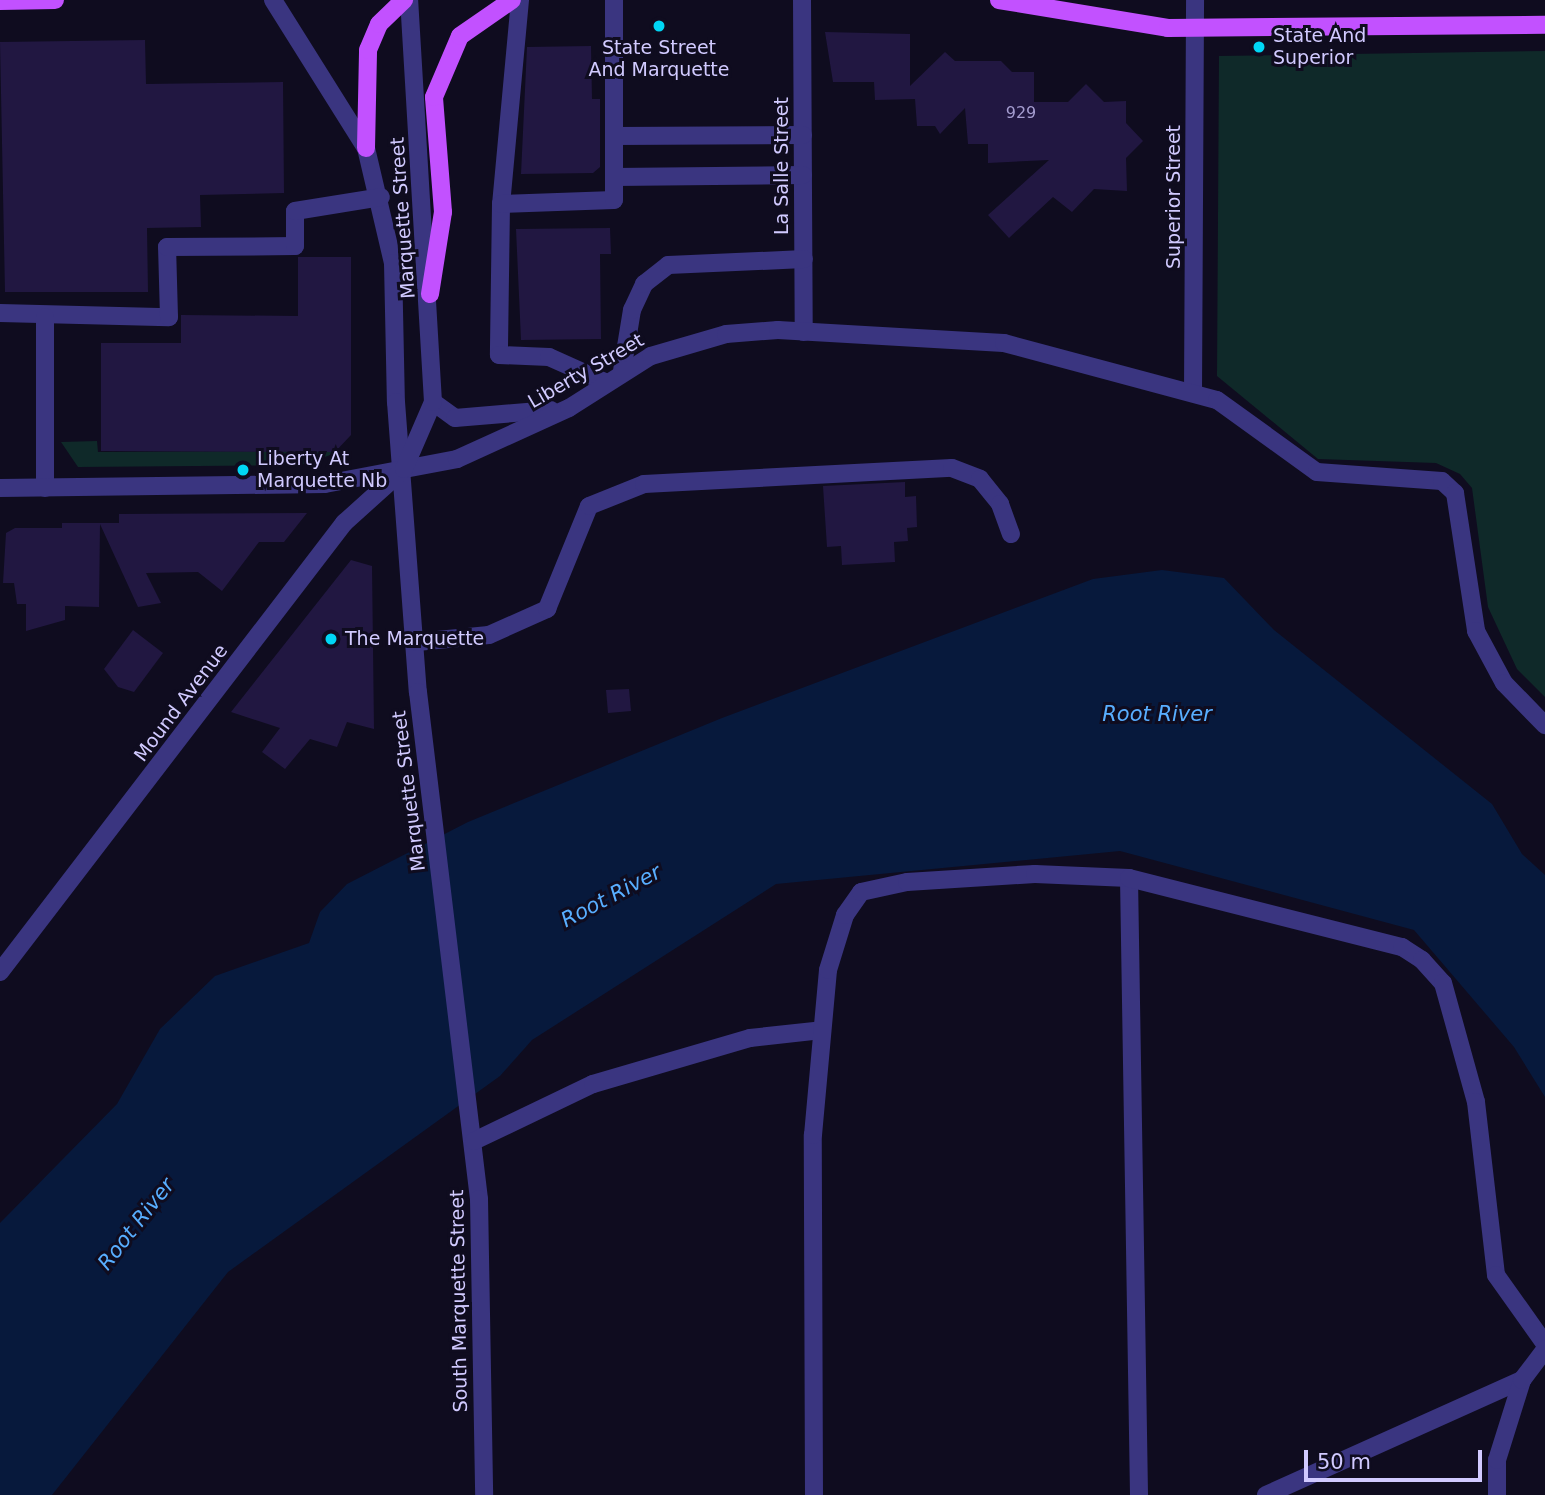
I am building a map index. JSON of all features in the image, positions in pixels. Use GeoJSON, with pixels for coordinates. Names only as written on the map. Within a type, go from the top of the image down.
{"type":"FeatureCollection","features":[{"type":"Feature","properties":{"kind":"main road"},"geometry":{"type":"LineString","coordinates":[[0,1],[55,0]]}},
{"type":"Feature","properties":{"kind":"main road"},"geometry":{"type":"LineString","coordinates":[[366,148],[368,50],[379,24],[406,0]]}},
{"type":"Feature","properties":{"kind":"main road"},"geometry":{"type":"LineString","coordinates":[[430,294],[443,212],[434,97],[460,36],[512,0]]}},
{"type":"Feature","properties":{"kind":"main road"},"geometry":{"type":"LineString","coordinates":[[999,0],[1028,9],[1195,26],[1545,24]]}},
{"type":"Feature","properties":{"kind":"street","name":"Marquette Street"},"geometry":{"type":"LineString","coordinates":[[274,0],[366,148],[381,197],[393,263],[404,469],[430,804],[471,1107]]}},
{"type":"Feature","properties":{"kind":"street","name":"Marquette Street"},"geometry":{"type":"LineString","coordinates":[[404,469],[433,402],[430,294],[406,0]]}},
{"type":"Feature","properties":{"kind":"street"},"geometry":{"type":"LineString","coordinates":[[520,0],[501,204],[499,355],[549,356],[604,382]]}},
{"type":"Feature","properties":{"kind":"street"},"geometry":{"type":"LineString","coordinates":[[501,204],[614,201],[614,0]]}},
{"type":"Feature","properties":{"kind":"street","name":"La Salle Street"},"geometry":{"type":"LineString","coordinates":[[802,0],[804,332]]}},
{"type":"Feature","properties":{"kind":"street","name":"Superior Street"},"geometry":{"type":"LineString","coordinates":[[1193,393],[1195,0]]}},
{"type":"Feature","properties":{"kind":"street"},"geometry":{"type":"LineString","coordinates":[[615,136],[803,135]]}},
{"type":"Feature","properties":{"kind":"street"},"geometry":{"type":"LineString","coordinates":[[614,177],[803,175]]}},
{"type":"Feature","properties":{"kind":"street"},"geometry":{"type":"LineString","coordinates":[[0,313],[45,317],[169,317],[167,247],[295,246],[295,211],[381,197]]}},
{"type":"Feature","properties":{"kind":"street"},"geometry":{"type":"LineString","coordinates":[[622,371],[632,310],[644,284],[668,265],[804,259]]}},
{"type":"Feature","properties":{"kind":"street"},"geometry":{"type":"LineString","coordinates":[[45,317],[45,488]]}},
{"type":"Feature","properties":{"kind":"street","name":"Liberty Street"},"geometry":{"type":"LineString","coordinates":[[0,488],[324,484],[404,469],[501,443],[572,406],[622,371],[700,339],[804,332],[1004,343],[1217,400],[1306,469],[1420,476],[1449,486],[1458,504],[1476,631],[1504,683],[1545,724]]}},
{"type":"Feature","properties":{"kind":"street"},"geometry":{"type":"LineString","coordinates":[[433,402],[455,418],[502,419],[572,406]]}},
{"type":"Feature","properties":{"kind":"street"},"geometry":{"type":"LineString","coordinates":[[417,642],[489,635],[547,609],[589,506],[644,484],[952,468],[980,479],[1000,504],[1011,534]]}},
{"type":"Feature","properties":{"kind":"street","name":"Mound Avenue"},"geometry":{"type":"LineString","coordinates":[[0,972],[344,523],[404,469]]}},
{"type":"Feature","properties":{"kind":"street"},"geometry":{"type":"LineString","coordinates":[[814,1495],[813,1135],[828,970],[845,915],[861,892],[907,882],[1035,874],[1129,878],[1402,947],[1443,983],[1476,1102],[1496,1275],[1545,1346],[1522,1380],[1497,1460],[1497,1495]]}},
{"type":"Feature","properties":{"kind":"street"},"geometry":{"type":"LineString","coordinates":[[1129,878],[1139,1495]]}},
{"type":"Feature","properties":{"kind":"street"},"geometry":{"type":"LineString","coordinates":[[474,1141],[593,1083],[750,1038],[822,1030]]}},
{"type":"Feature","properties":{"kind":"street","name":"South Marquette Street"},"geometry":{"type":"LineString","coordinates":[[471,1107],[484,1495]]}},
{"type":"Feature","properties":{"kind":"street"},"geometry":{"type":"LineString","coordinates":[[1266,1495],[1522,1380]]}},
{"type":"Feature","properties":{"kind":"green space"},"geometry":{"type":"Polygon","coordinates":[[[1545,51],[1545,697],[1517,669],[1488,607],[1472,488],[1460,474],[1436,463],[1318,459],[1217,376],[1219,56],[1545,51]]]}},
{"type":"Feature","properties":{"kind":"green space"},"geometry":{"type":"Polygon","coordinates":[[[97,441],[98,452],[342,451],[301,465],[78,467],[61,442],[97,441]]]}},
{"type":"Feature","properties":{"kind":"water","name":"Root River"},"geometry":{"type":"Polygon","coordinates":[[[1162,570],[1224,578],[1274,630],[1492,804],[1522,854],[1545,875],[1545,1097],[1514,1047],[1414,930],[1120,851],[776,884],[532,1040],[500,1076],[228,1272],[52,1495],[0,1495],[0,1223],[117,1104],[160,1029],[215,976],[309,943],[320,912],[347,884],[468,822],[722,718],[1093,579],[1162,570]]]}},
{"type":"Feature","properties":{"kind":"building"},"geometry":{"type":"Polygon","coordinates":[[[825,32],[910,34],[910,86],[945,52],[955,61],[1001,61],[1012,72],[1034,72],[1034,102],[1068,102],[1086,84],[1104,102],[1126,101],[1126,123],[1143,141],[1126,158],[1127,191],[1094,189],[1072,212],[1053,197],[1009,238],[988,215],[1049,160],[988,163],[988,144],[968,144],[965,108],[940,134],[935,126],[917,126],[915,99],[875,100],[874,82],[833,82],[825,32]]]}},
{"type":"Feature","properties":{"kind":"building"},"geometry":{"type":"Polygon","coordinates":[[[145,40],[146,84],[283,82],[284,193],[200,195],[201,227],[147,228],[148,292],[5,292],[0,42],[145,40]]]}},
{"type":"Feature","properties":{"kind":"building"},"geometry":{"type":"Polygon","coordinates":[[[591,46],[592,99],[600,99],[600,167],[593,173],[521,174],[527,47],[591,46]]]}},
{"type":"Feature","properties":{"kind":"building"},"geometry":{"type":"Polygon","coordinates":[[[610,228],[611,254],[600,254],[601,339],[521,340],[516,229],[610,228]]]}},
{"type":"Feature","properties":{"kind":"building"},"geometry":{"type":"Polygon","coordinates":[[[298,257],[351,257],[351,435],[335,452],[101,451],[101,343],[181,343],[181,315],[298,316],[298,257]]]}},
{"type":"Feature","properties":{"kind":"building"},"geometry":{"type":"Polygon","coordinates":[[[905,482],[905,497],[916,496],[917,527],[907,528],[908,541],[894,542],[895,562],[842,565],[841,546],[827,547],[823,486],[905,482]]]}},
{"type":"Feature","properties":{"kind":"building"},"geometry":{"type":"Polygon","coordinates":[[[307,513],[284,542],[259,542],[222,591],[198,572],[146,573],[161,603],[138,607],[100,524],[99,607],[65,606],[65,620],[26,631],[26,604],[17,604],[14,583],[3,583],[6,533],[15,528],[62,528],[62,523],[119,523],[119,514],[307,513]]]}},
{"type":"Feature","properties":{"kind":"building","name":"The Marquette"},"geometry":{"type":"Polygon","coordinates":[[[351,560],[372,566],[374,729],[347,722],[337,747],[310,739],[285,769],[262,752],[280,728],[231,712],[351,560]]]}},
{"type":"Feature","properties":{"kind":"building"},"geometry":{"type":"Polygon","coordinates":[[[133,630],[163,653],[134,692],[118,687],[104,669],[133,630]]]}},
{"type":"Feature","properties":{"kind":"building"},"geometry":{"type":"Polygon","coordinates":[[[629,689],[631,711],[608,713],[606,690],[629,689]]]}},
{"type":"Feature","properties":{"kind":"place","name":"State Street And Marquette"},"geometry":{"type":"Point","coordinates":[659,26]}},
{"type":"Feature","properties":{"kind":"place","name":"State And Superior"},"geometry":{"type":"Point","coordinates":[1259,47]}},
{"type":"Feature","properties":{"kind":"place","name":"Liberty At Marquette Nb"},"geometry":{"type":"Point","coordinates":[243,470]}},
{"type":"Feature","properties":{"kind":"place","name":"The Marquette"},"geometry":{"type":"Point","coordinates":[331,639]}}]}
